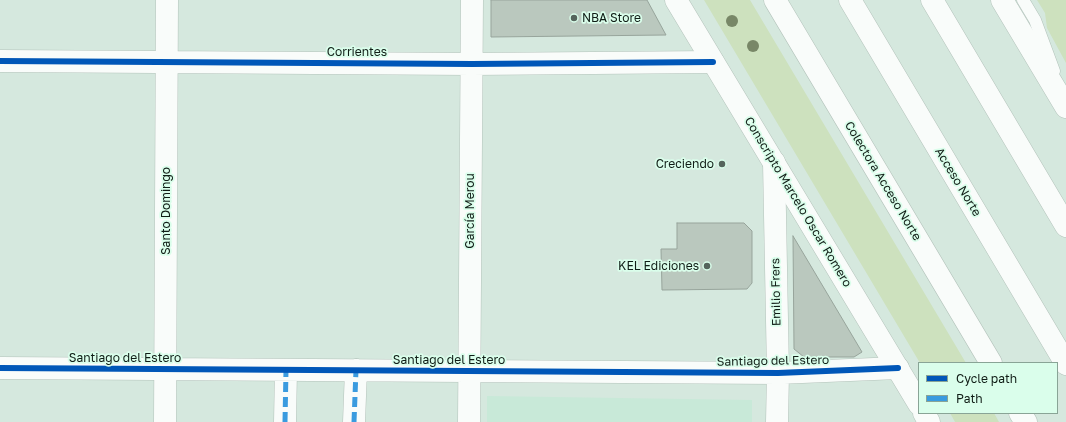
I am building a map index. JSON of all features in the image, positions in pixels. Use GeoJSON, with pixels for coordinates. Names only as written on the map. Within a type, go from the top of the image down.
{"type":"FeatureCollection","features":[{"type":"Feature","properties":{"kind":"main road","name":"Santo Domingo"},"geometry":{"type":"LineString","coordinates":[[165,422],[166,0]]}},
{"type":"Feature","properties":{"kind":"main road","name":"García Merou"},"geometry":{"type":"LineString","coordinates":[[469,422],[472,0]]}},
{"type":"Feature","properties":{"kind":"main road","name":"Conscripto Marcelo Oscar Romero"},"geometry":{"type":"LineString","coordinates":[[676,0],[918,402]]}},
{"type":"Feature","properties":{"kind":"main road","name":"Colectora Acceso Norte"},"geometry":{"type":"LineString","coordinates":[[775,0],[989,362]]}},
{"type":"Feature","properties":{"kind":"main road","name":"Acceso Norte"},"geometry":{"type":"LineString","coordinates":[[850,0],[1066,364]]}},
{"type":"Feature","properties":{"kind":"main road"},"geometry":{"type":"LineString","coordinates":[[932,0],[1066,226]]}},
{"type":"Feature","properties":{"kind":"main road"},"geometry":{"type":"LineString","coordinates":[[1002,0],[1066,107]]}},
{"type":"Feature","properties":{"kind":"main road","name":"Corrientes"},"geometry":{"type":"LineString","coordinates":[[0,61],[472,64],[714,62]]}},
{"type":"Feature","properties":{"kind":"main road","name":"Emilio Frers"},"geometry":{"type":"LineString","coordinates":[[774,162],[778,422]]}},
{"type":"Feature","properties":{"kind":"main road","name":"Santiago del Estero"},"geometry":{"type":"LineString","coordinates":[[0,368],[778,374],[898,368]]}},
{"type":"Feature","properties":{"kind":"main road"},"geometry":{"type":"LineString","coordinates":[[286,370],[286,422]]}},
{"type":"Feature","properties":{"kind":"main road"},"geometry":{"type":"LineString","coordinates":[[354,422],[356,370]]}},
{"type":"Feature","properties":{"kind":"lane"},"geometry":{"type":"LineString","coordinates":[[1023,0],[1035,20],[1066,102]]}},
{"type":"Feature","properties":{"kind":"shaded area"},"geometry":{"type":"Polygon","coordinates":[[[704,0],[750,0],[965,362],[919,362],[704,0]]]}},
{"type":"Feature","properties":{"kind":"shaded area"},"geometry":{"type":"Polygon","coordinates":[[[1037,0],[1066,0],[1066,63],[1047,28],[1045,13],[1037,0]]]}},
{"type":"Feature","properties":{"kind":"shaded area"},"geometry":{"type":"Polygon","coordinates":[[[487,396],[752,400],[752,422],[487,422],[487,396]]]}},
{"type":"Feature","properties":{"kind":"shaded area"},"geometry":{"type":"Polygon","coordinates":[[[951,414],[995,414],[999,422],[955,422],[951,414]]]}},
{"type":"Feature","properties":{"kind":"building","name":"NBA Store"},"geometry":{"type":"Polygon","coordinates":[[[491,0],[647,0],[666,35],[491,37],[491,0]]]}},
{"type":"Feature","properties":{"kind":"building","name":"KEL Ediciones"},"geometry":{"type":"Polygon","coordinates":[[[677,223],[744,223],[752,231],[752,283],[747,289],[662,290],[661,249],[677,249],[677,223]]]}},
{"type":"Feature","properties":{"kind":"building"},"geometry":{"type":"Polygon","coordinates":[[[793,236],[862,352],[854,357],[804,357],[794,349],[793,236]]]}},
{"type":"Feature","properties":{"kind":"marked path"},"geometry":{"type":"LineString","coordinates":[[285,422],[286,370]]}},
{"type":"Feature","properties":{"kind":"marked path"},"geometry":{"type":"LineString","coordinates":[[354,422],[356,370]]}},
{"type":"Feature","properties":{"kind":"cycle path"},"geometry":{"type":"LineString","coordinates":[[0,61],[472,64],[713,62]]}},
{"type":"Feature","properties":{"kind":"cycle path"},"geometry":{"type":"LineString","coordinates":[[0,368],[778,373],[898,368]]}},
{"type":"Feature","properties":{"kind":"place","name":"NBA Store"},"geometry":{"type":"Point","coordinates":[574,18]}},
{"type":"Feature","properties":{"kind":"place","name":"Creciendo"},"geometry":{"type":"Point","coordinates":[722,164]}},
{"type":"Feature","properties":{"kind":"place","name":"KEL Ediciones"},"geometry":{"type":"Point","coordinates":[707,266]}}]}
